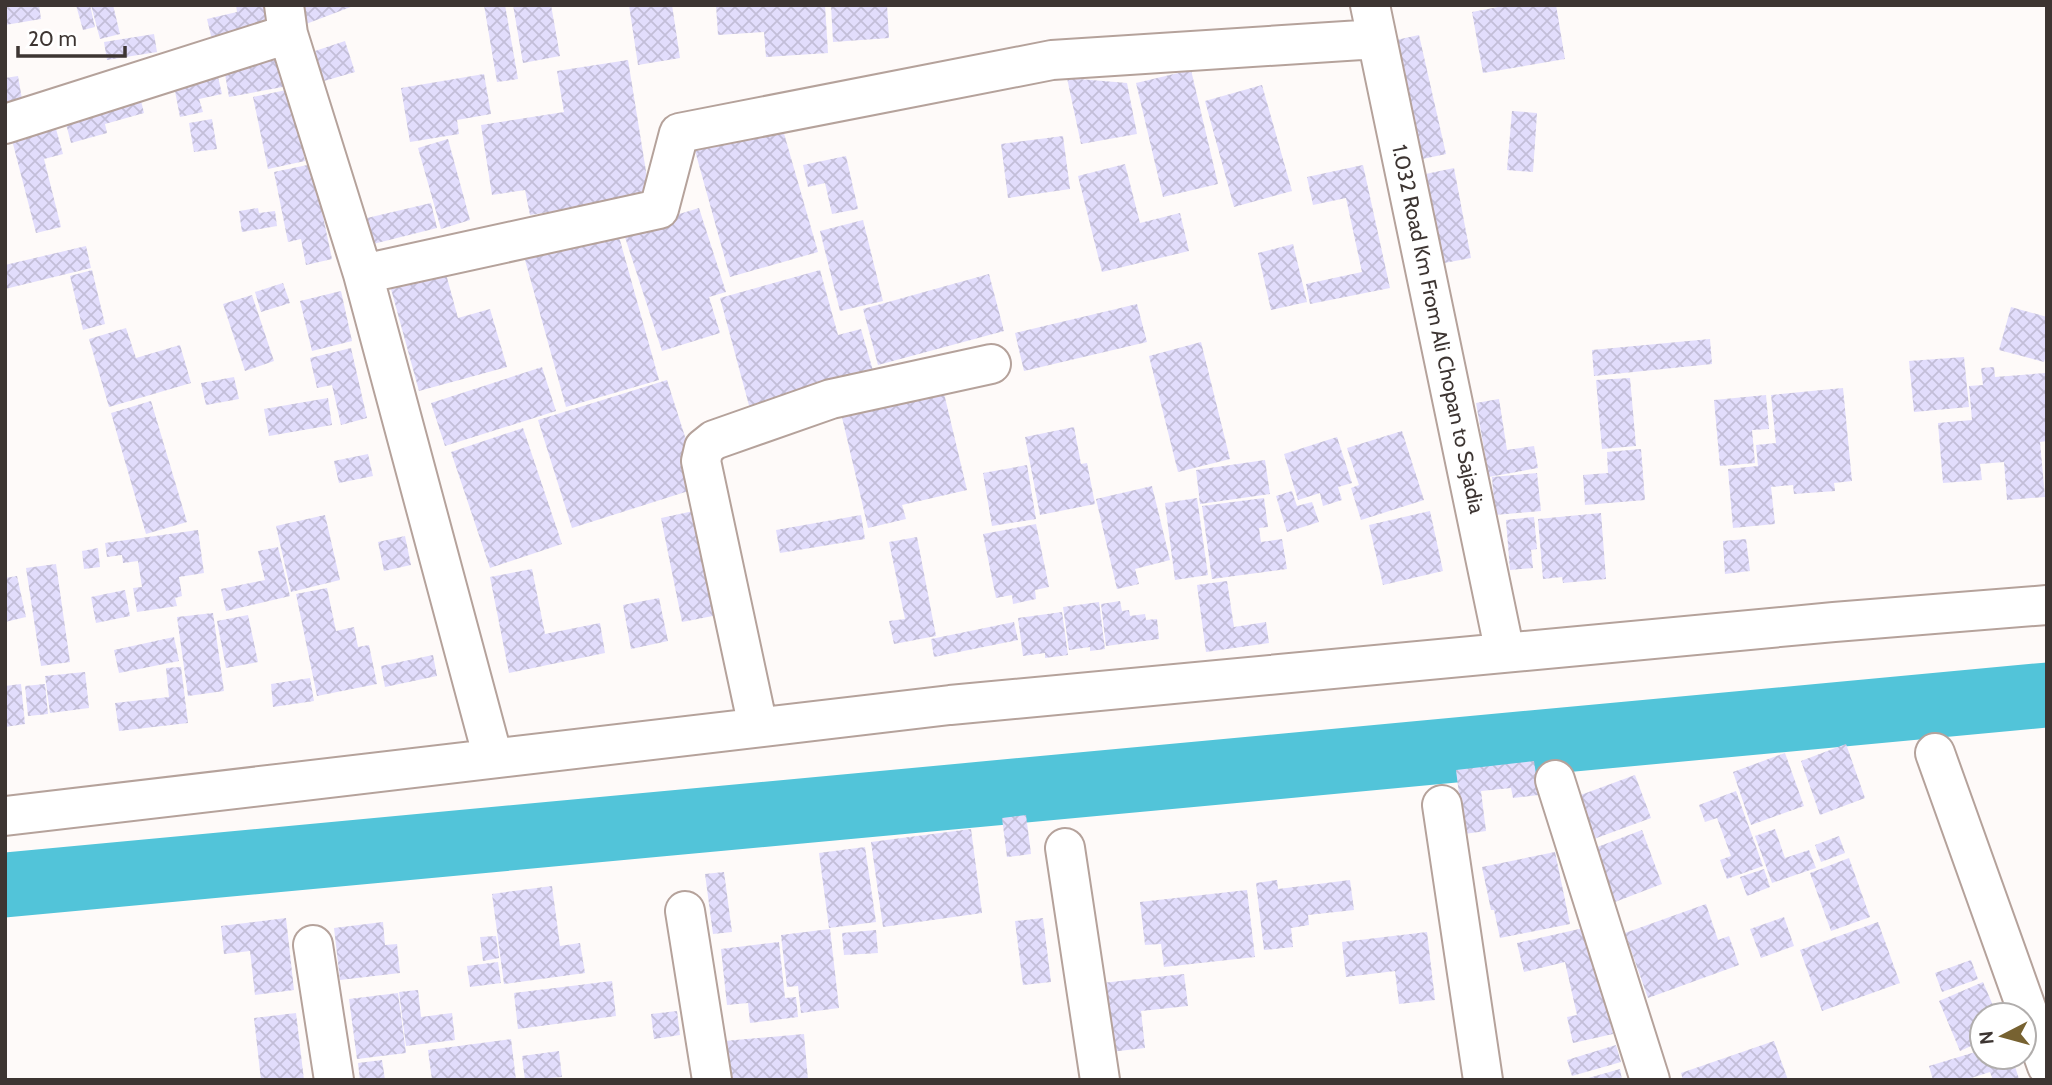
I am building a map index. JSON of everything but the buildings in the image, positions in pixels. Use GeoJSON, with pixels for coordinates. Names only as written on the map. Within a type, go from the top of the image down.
{"type":"FeatureCollection","features":[{"type":"Feature","properties":{"kind":"street"},"geometry":{"type":"LineString","coordinates":[[5,124],[286,20],[363,274],[493,758]]}},
{"type":"Feature","properties":{"kind":"street"},"geometry":{"type":"LineString","coordinates":[[363,274],[659,209],[680,133],[1052,60],[1374,22]]}},
{"type":"Feature","properties":{"kind":"street","name":"1.032 Road Km From Ali Chopan to Sajadia"},"geometry":{"type":"LineString","coordinates":[[1374,22],[1505,653]]}},
{"type":"Feature","properties":{"kind":"street"},"geometry":{"type":"LineString","coordinates":[[758,727],[701,461],[704,448],[714,440],[831,399],[990,365]]}},
{"type":"Feature","properties":{"kind":"street"},"geometry":{"type":"LineString","coordinates":[[5,816],[964,703],[1834,622],[2047,606]]}},
{"type":"Feature","properties":{"kind":"street"},"geometry":{"type":"LineString","coordinates":[[1935,753],[2047,1066]]}},
{"type":"Feature","properties":{"kind":"street"},"geometry":{"type":"LineString","coordinates":[[1555,780],[1650,1080]]}},
{"type":"Feature","properties":{"kind":"street"},"geometry":{"type":"LineString","coordinates":[[1441,805],[1483,1080]]}},
{"type":"Feature","properties":{"kind":"street"},"geometry":{"type":"LineString","coordinates":[[1065,848],[1100,1080]]}},
{"type":"Feature","properties":{"kind":"street"},"geometry":{"type":"LineString","coordinates":[[685,911],[712,1080]]}},
{"type":"Feature","properties":{"kind":"street"},"geometry":{"type":"LineString","coordinates":[[313,945],[334,1080]]}},
{"type":"Feature","properties":{"kind":"waterway"},"geometry":{"type":"LineString","coordinates":[[5,885],[2047,695]]}}]}
